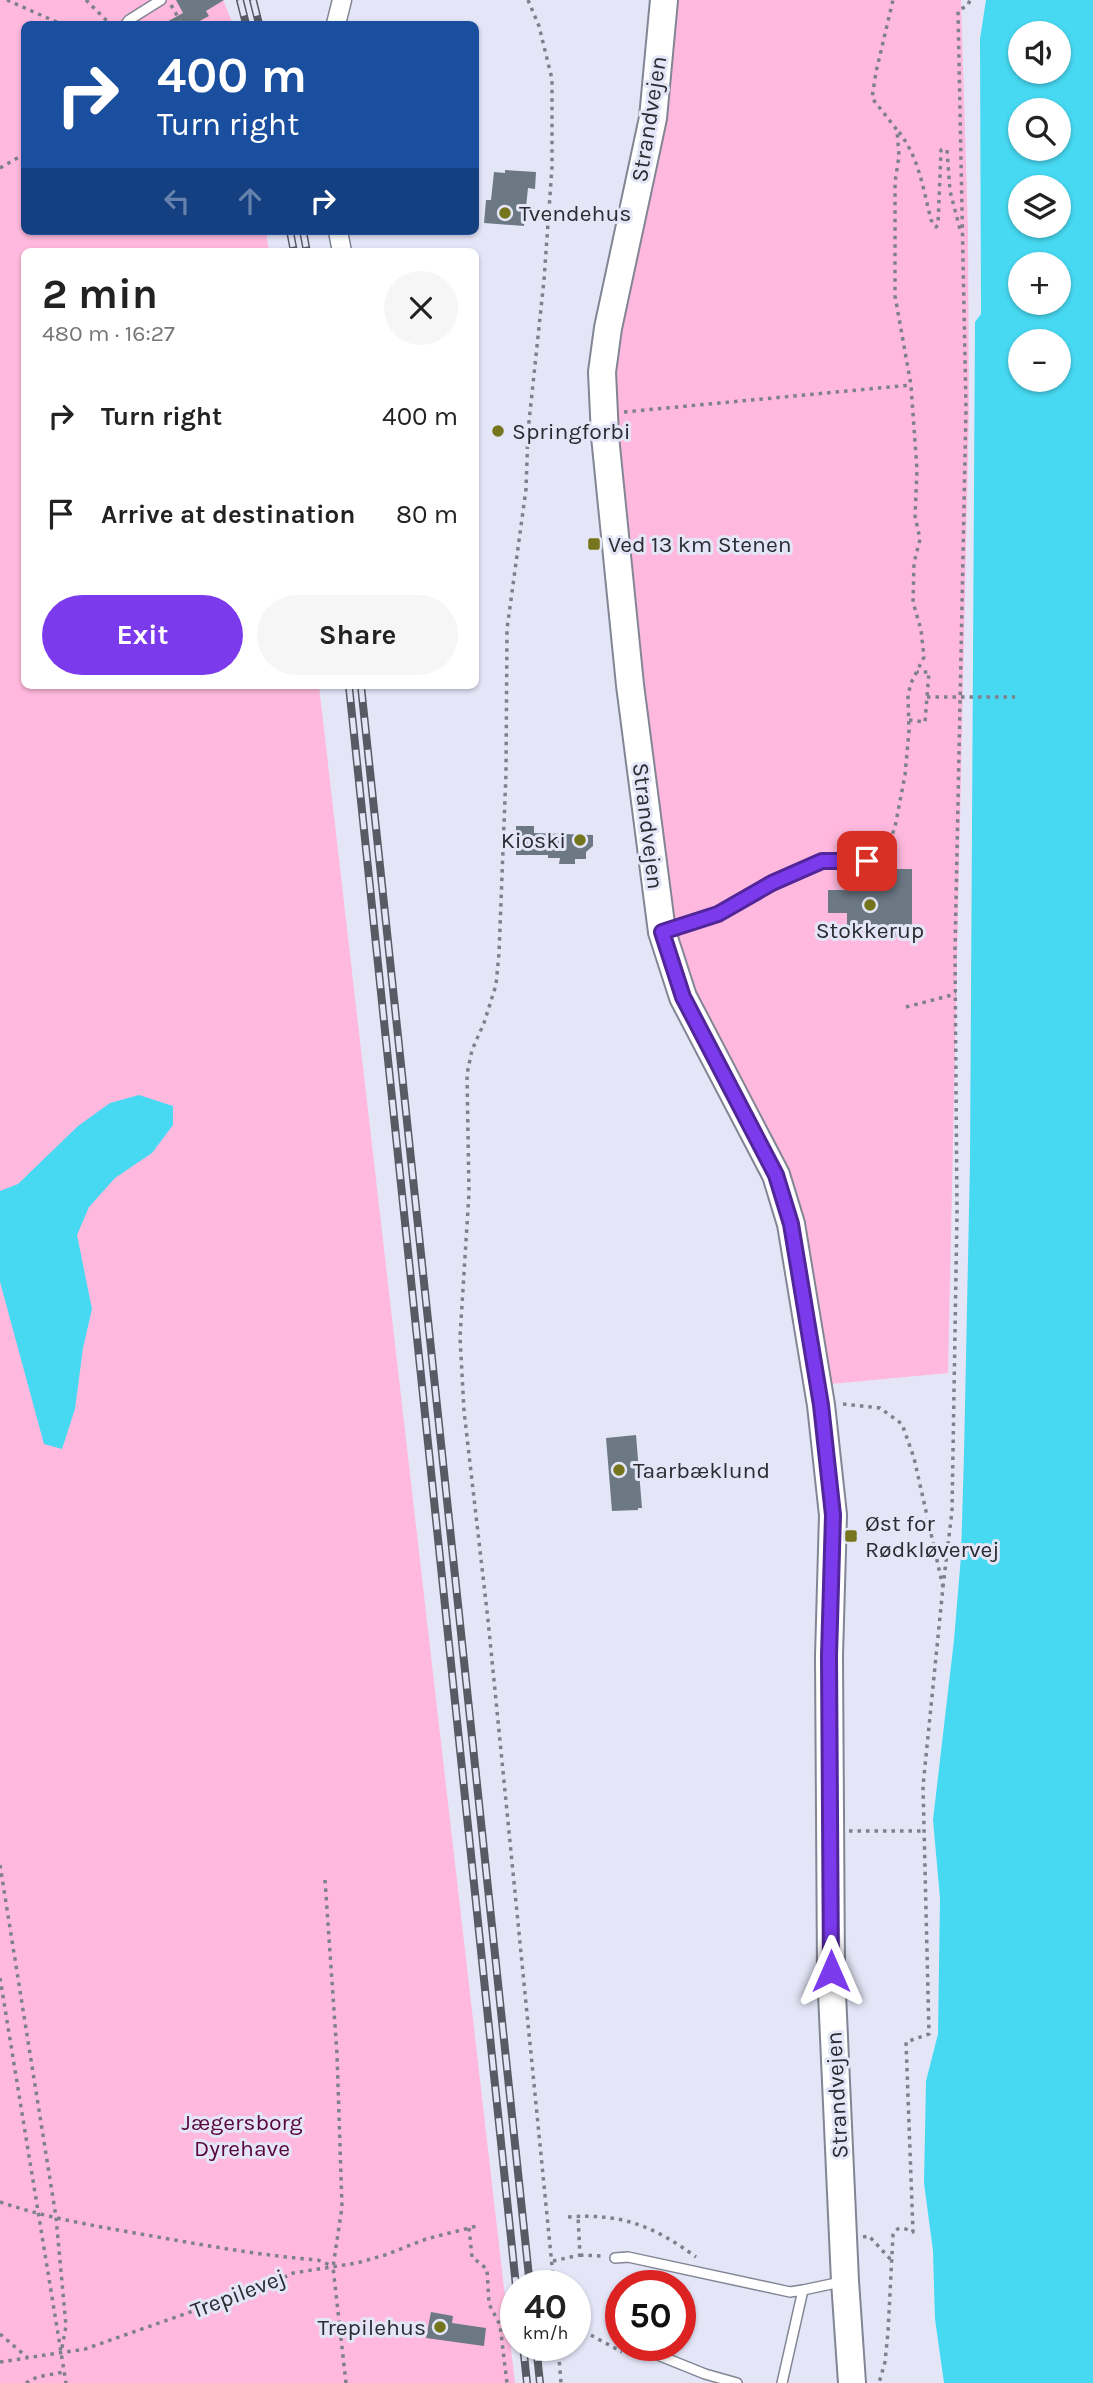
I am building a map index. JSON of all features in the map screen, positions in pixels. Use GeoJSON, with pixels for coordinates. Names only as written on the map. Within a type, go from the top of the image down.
{"type":"FeatureCollection","features":[{"type":"Feature","properties":{"kind":"main road","name":"Strandvejen"},"geometry":{"type":"LineString","coordinates":[[664,0],[653,118],[608,328],[602,372],[614,543],[662,932],[683,997],[776,1175],[791,1224],[821,1405],[833,1515],[829,1656],[831,1971],[852,2383]]}},
{"type":"Feature","properties":{"kind":"street"},"geometry":{"type":"LineString","coordinates":[[337,21],[342,0]]}},
{"type":"Feature","properties":{"kind":"lane"},"geometry":{"type":"LineString","coordinates":[[128,21],[161,0]]}},
{"type":"Feature","properties":{"kind":"lane"},"geometry":{"type":"LineString","coordinates":[[662,932],[718,914],[772,883],[822,861],[867,861]]}},
{"type":"Feature","properties":{"kind":"lane"},"geometry":{"type":"LineString","coordinates":[[615,2258],[628,2257],[790,2291],[845,2281]]}},
{"type":"Feature","properties":{"kind":"lane"},"geometry":{"type":"LineString","coordinates":[[782,2383],[803,2290]]}},
{"type":"Feature","properties":{"kind":"lane"},"geometry":{"type":"LineString","coordinates":[[672,2361],[737,2383]]}},
{"type":"Feature","properties":{"kind":"path"},"geometry":{"type":"LineString","coordinates":[[7,0],[54,21]]}},
{"type":"Feature","properties":{"kind":"path"},"geometry":{"type":"LineString","coordinates":[[86,0],[107,21]]}},
{"type":"Feature","properties":{"kind":"path"},"geometry":{"type":"LineString","coordinates":[[168,0],[180,21]]}},
{"type":"Feature","properties":{"kind":"path"},"geometry":{"type":"LineString","coordinates":[[528,0],[539,26],[552,79],[552,167],[528,431],[526,489],[507,629],[506,773],[499,953],[496,985],[472,1050],[467,1074],[469,1193],[460,1337],[464,1411],[488,1620],[547,2230],[553,2270]]}},
{"type":"Feature","properties":{"kind":"path"},"geometry":{"type":"LineString","coordinates":[[893,0],[872,98],[911,148],[918,164],[931,220],[936,227],[940,214],[941,150],[947,150],[950,191],[963,233]]}},
{"type":"Feature","properties":{"kind":"path"},"geometry":{"type":"LineString","coordinates":[[878,2383],[885,2362],[894,2231],[905,2228],[913,2232],[906,2042],[929,2034],[923,1786],[952,1511],[957,1214],[955,951],[966,408],[958,11],[968,5],[970,0]]}},
{"type":"Feature","properties":{"kind":"path"},"geometry":{"type":"LineString","coordinates":[[867,861],[888,846],[895,827],[905,775],[908,695],[924,657],[921,630],[913,602],[914,563],[919,539],[915,516],[917,470],[911,385],[895,296],[897,130]]}},
{"type":"Feature","properties":{"kind":"path"},"geometry":{"type":"LineString","coordinates":[[0,168],[21,156]]}},
{"type":"Feature","properties":{"kind":"path"},"geometry":{"type":"LineString","coordinates":[[604,414],[911,385]]}},
{"type":"Feature","properties":{"kind":"path"},"geometry":{"type":"LineString","coordinates":[[909,720],[925,722],[929,672],[917,672]]}},
{"type":"Feature","properties":{"kind":"path"},"geometry":{"type":"LineString","coordinates":[[928,697],[1015,697]]}},
{"type":"Feature","properties":{"kind":"path"},"geometry":{"type":"LineString","coordinates":[[906,1007],[956,994]]}},
{"type":"Feature","properties":{"kind":"path"},"geometry":{"type":"LineString","coordinates":[[821,1405],[852,1404],[880,1408],[902,1424],[914,1458],[943,1587]]}},
{"type":"Feature","properties":{"kind":"path"},"geometry":{"type":"LineString","coordinates":[[830,1831],[924,1831]]}},
{"type":"Feature","properties":{"kind":"path"},"geometry":{"type":"LineString","coordinates":[[0,1865],[56,2217],[66,2326],[61,2353]]}},
{"type":"Feature","properties":{"kind":"path"},"geometry":{"type":"LineString","coordinates":[[325,1880],[337,2054],[342,2207],[333,2267],[346,2383]]}},
{"type":"Feature","properties":{"kind":"path"},"geometry":{"type":"LineString","coordinates":[[0,1978],[66,2383]]}},
{"type":"Feature","properties":{"kind":"path"},"geometry":{"type":"LineString","coordinates":[[0,2202],[37,2214],[100,2227],[225,2250],[318,2260],[333,2267]]}},
{"type":"Feature","properties":{"kind":"path"},"geometry":{"type":"LineString","coordinates":[[568,2217],[609,2217],[646,2226],[677,2242],[716,2276]]}},
{"type":"Feature","properties":{"kind":"path"},"geometry":{"type":"LineString","coordinates":[[578,2217],[580,2255]]}},
{"type":"Feature","properties":{"kind":"path","name":"Trepilevej"},"geometry":{"type":"LineString","coordinates":[[0,2362],[85,2349],[270,2284],[293,2273],[385,2255],[426,2239],[477,2226]]}},
{"type":"Feature","properties":{"kind":"path"},"geometry":{"type":"LineString","coordinates":[[468,2228],[472,2257],[486,2269],[489,2304],[500,2325],[507,2383]]}},
{"type":"Feature","properties":{"kind":"path"},"geometry":{"type":"LineString","coordinates":[[869,2236],[892,2261]]}},
{"type":"Feature","properties":{"kind":"path"},"geometry":{"type":"LineString","coordinates":[[553,2261],[580,2255],[615,2258]]}},
{"type":"Feature","properties":{"kind":"path"},"geometry":{"type":"LineString","coordinates":[[0,2334],[28,2358]]}},
{"type":"Feature","properties":{"kind":"path"},"geometry":{"type":"LineString","coordinates":[[559,2361],[561,2383]]}},
{"type":"Feature","properties":{"kind":"path"},"geometry":{"type":"LineString","coordinates":[[26,2383],[37,2377],[64,2372]]}},
{"type":"Feature","properties":{"kind":"green space","name":"Jægersborg Dyrehave"},"geometry":{"type":"Polygon","coordinates":[[[0,0],[223,0],[232,21],[21,21],[21,235],[267,235],[268,248],[21,248],[21,689],[319,689],[502,2270],[500,2361],[512,2361],[515,2383],[0,2383],[0,0]]]}},
{"type":"Feature","properties":{"kind":"green space"},"geometry":{"type":"Polygon","coordinates":[[[669,0],[961,0],[968,230],[969,409],[948,1373],[831,1384],[799,1221],[762,1125],[666,933],[639,716],[611,360],[669,0]]]}},
{"type":"Feature","properties":{"kind":"water"},"geometry":{"type":"Polygon","coordinates":[[[986,0],[1093,0],[1093,2383],[944,2383],[935,2319],[933,2251],[924,2183],[926,2081],[938,2034],[940,1898],[933,1820],[961,1556],[970,1162],[975,322],[981,314],[980,39],[986,0]]]}},
{"type":"Feature","properties":{"kind":"water"},"geometry":{"type":"Polygon","coordinates":[[[139,1095],[173,1106],[173,1125],[152,1153],[115,1178],[89,1207],[77,1235],[92,1309],[83,1348],[75,1409],[62,1449],[44,1444],[0,1282],[0,1191],[18,1184],[78,1126],[110,1103],[139,1095]]]}},
{"type":"Feature","properties":{"kind":"building"},"geometry":{"type":"Polygon","coordinates":[[[176,0],[224,0],[206,11],[209,16],[200,21],[168,21],[183,13],[176,0]]]}},
{"type":"Feature","properties":{"kind":"building"},"geometry":{"type":"Polygon","coordinates":[[[505,170],[536,172],[535,189],[528,188],[524,226],[484,223],[486,200],[491,200],[494,172],[505,173],[505,170]]]}},
{"type":"Feature","properties":{"kind":"building"},"geometry":{"type":"Polygon","coordinates":[[[516,826],[534,826],[534,833],[593,835],[593,846],[586,852],[586,859],[575,859],[575,864],[559,864],[560,858],[548,858],[548,855],[516,855],[516,826]]]}},
{"type":"Feature","properties":{"kind":"building","name":"Stokkerup"},"geometry":{"type":"Polygon","coordinates":[[[875,869],[912,869],[912,937],[874,937],[874,930],[847,929],[847,913],[828,913],[828,890],[875,890],[875,869]]]}},
{"type":"Feature","properties":{"kind":"building","name":"Taarbæklund"},"geometry":{"type":"Polygon","coordinates":[[[636,1435],[642,1508],[612,1511],[606,1438],[636,1435]]]}},
{"type":"Feature","properties":{"kind":"building"},"geometry":{"type":"Polygon","coordinates":[[[431,2312],[453,2316],[452,2323],[486,2328],[484,2346],[426,2338],[431,2312]]]}},
{"type":"Feature","properties":{"kind":"railway"},"geometry":{"type":"LineString","coordinates":[[240,0],[245,21]]}},
{"type":"Feature","properties":{"kind":"railway"},"geometry":{"type":"LineString","coordinates":[[253,0],[258,21]]}},
{"type":"Feature","properties":{"kind":"railway"},"geometry":{"type":"LineString","coordinates":[[291,235],[293,248]]}},
{"type":"Feature","properties":{"kind":"railway"},"geometry":{"type":"LineString","coordinates":[[304,235],[306,248]]}},
{"type":"Feature","properties":{"kind":"railway"},"geometry":{"type":"LineString","coordinates":[[349,689],[514,2270]]}},
{"type":"Feature","properties":{"kind":"railway"},"geometry":{"type":"LineString","coordinates":[[361,689],[528,2270]]}},
{"type":"Feature","properties":{"kind":"railway"},"geometry":{"type":"LineString","coordinates":[[525,2361],[527,2383]]}},
{"type":"Feature","properties":{"kind":"railway"},"geometry":{"type":"LineString","coordinates":[[538,2361],[540,2383]]}},
{"type":"Feature","properties":{"kind":"place","name":"Tvendehus"},"geometry":{"type":"Point","coordinates":[505,213]}},
{"type":"Feature","properties":{"kind":"place","name":"Springforbi"},"geometry":{"type":"Point","coordinates":[498,431]}},
{"type":"Feature","properties":{"kind":"place","name":"Ved 13 km Stenen"},"geometry":{"type":"Point","coordinates":[594,544]}},
{"type":"Feature","properties":{"kind":"place","name":"Kioski"},"geometry":{"type":"Point","coordinates":[580,840]}},
{"type":"Feature","properties":{"kind":"place","name":"Stokkerup"},"geometry":{"type":"Point","coordinates":[870,905]}},
{"type":"Feature","properties":{"kind":"place","name":"Taarbæklund"},"geometry":{"type":"Point","coordinates":[619,1470]}},
{"type":"Feature","properties":{"kind":"place","name":"Øst for Rødkløvervej"},"geometry":{"type":"Point","coordinates":[851,1536]}},
{"type":"Feature","properties":{"kind":"place","name":"Trepilehus"},"geometry":{"type":"Point","coordinates":[440,2327]}},
{"type":"Feature","properties":{"kind":"route"},"geometry":{"type":"LineString","coordinates":[[831,1971],[829,1656],[833,1515],[821,1405],[791,1224],[776,1175],[683,997],[662,932],[718,914],[772,883],[822,861],[867,861]]}}]}
